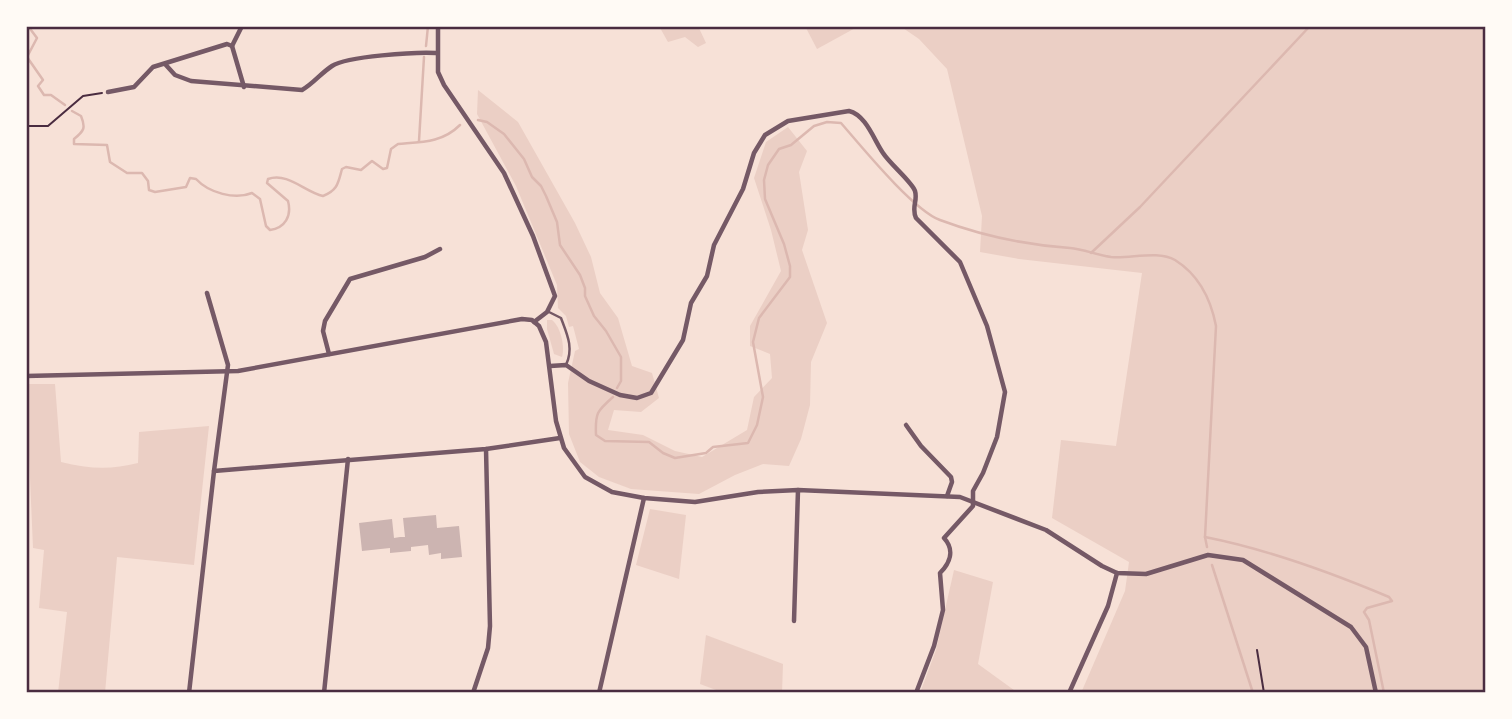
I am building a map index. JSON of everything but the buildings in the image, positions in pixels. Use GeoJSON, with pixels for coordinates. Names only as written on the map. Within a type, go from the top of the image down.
{"type":"FeatureCollection","features":[{"type":"Feature","properties":{"kind":"street"},"geometry":{"type":"LineString","coordinates":[[242,26],[232,46],[244,87]]}},
{"type":"Feature","properties":{"kind":"street"},"geometry":{"type":"LineString","coordinates":[[26,376],[226,373],[523,320],[534,322],[547,312],[555,296],[533,236],[505,173],[443,85],[438,72],[438,26]]}},
{"type":"Feature","properties":{"kind":"street"},"geometry":{"type":"LineString","coordinates":[[108,92],[134,87],[153,67],[227,44],[232,46]]}},
{"type":"Feature","properties":{"kind":"street"},"geometry":{"type":"LineString","coordinates":[[165,64],[175,75],[191,81],[302,90],[332,66],[343,61],[394,54],[436,53]]}},
{"type":"Feature","properties":{"kind":"street"},"geometry":{"type":"LineString","coordinates":[[550,366],[566,365],[589,381],[620,395],[637,398],[652,393],[683,340],[691,303],[707,275],[714,245],[743,189],[754,153],[765,135],[788,121],[855,112],[884,155],[913,186],[916,218],[960,262],[987,326],[1005,392],[997,437],[984,473],[973,491],[973,506],[944,538],[950,548],[949,564],[940,573],[943,610],[934,646],[916,693]]}},
{"type":"Feature","properties":{"kind":"street"},"geometry":{"type":"LineString","coordinates":[[329,354],[323,331],[325,321],[350,279],[425,257],[440,249]]}},
{"type":"Feature","properties":{"kind":"street"},"geometry":{"type":"LineString","coordinates":[[189,693],[228,365],[207,293]]}},
{"type":"Feature","properties":{"kind":"street"},"geometry":{"type":"LineString","coordinates":[[534,322],[546,342],[560,438],[570,458],[586,477],[612,492],[643,498],[695,502],[758,492],[798,490],[947,496],[973,501],[1046,530],[1117,573],[1146,574],[1208,555],[1249,562],[1351,627],[1366,647],[1376,693]]}},
{"type":"Feature","properties":{"kind":"street"},"geometry":{"type":"LineString","coordinates":[[906,425],[921,446],[951,477],[947,496]]}},
{"type":"Feature","properties":{"kind":"street"},"geometry":{"type":"LineString","coordinates":[[214,471],[486,449],[560,438]]}},
{"type":"Feature","properties":{"kind":"street"},"geometry":{"type":"LineString","coordinates":[[473,693],[488,648],[490,626],[486,449]]}},
{"type":"Feature","properties":{"kind":"street"},"geometry":{"type":"LineString","coordinates":[[324,693],[348,459]]}},
{"type":"Feature","properties":{"kind":"street"},"geometry":{"type":"LineString","coordinates":[[794,621],[798,490]]}},
{"type":"Feature","properties":{"kind":"street"},"geometry":{"type":"LineString","coordinates":[[599,693],[643,498]]}},
{"type":"Feature","properties":{"kind":"street"},"geometry":{"type":"LineString","coordinates":[[1069,693],[1108,606],[1117,573]]}},
{"type":"Feature","properties":{"kind":"lane"},"geometry":{"type":"LineString","coordinates":[[547,312],[561,318],[571,348],[566,365]]}},
{"type":"Feature","properties":{"kind":"path"},"geometry":{"type":"LineString","coordinates":[[26,126],[48,126],[83,96],[108,92]]}},
{"type":"Feature","properties":{"kind":"path"},"geometry":{"type":"LineString","coordinates":[[1257,650],[1264,693]]}},
{"type":"Feature","properties":{"kind":"shaded area"},"geometry":{"type":"Polygon","coordinates":[[[659,26],[698,26],[706,43],[698,47],[685,37],[668,42],[659,26]]]}},
{"type":"Feature","properties":{"kind":"shaded area"},"geometry":{"type":"Polygon","coordinates":[[[805,26],[859,26],[817,49],[805,26]]]}},
{"type":"Feature","properties":{"kind":"shaded area"},"geometry":{"type":"Polygon","coordinates":[[[900,26],[1486,26],[1486,693],[1081,693],[1125,591],[1129,562],[1052,518],[1061,440],[1116,446],[1142,273],[980,252],[982,216],[947,69],[919,39],[900,26]]]}},
{"type":"Feature","properties":{"kind":"shaded area"},"geometry":{"type":"Polygon","coordinates":[[[478,90],[518,122],[591,257],[600,293],[618,318],[632,366],[652,373],[659,398],[641,412],[614,410],[608,430],[643,435],[675,451],[702,457],[747,430],[754,397],[772,378],[770,354],[750,346],[750,326],[781,271],[754,178],[766,142],[788,127],[807,151],[799,172],[808,230],[802,250],[827,323],[811,362],[810,405],[801,439],[789,466],[763,464],[699,494],[631,489],[599,477],[580,462],[569,434],[568,383],[575,351],[579,349],[573,326],[569,327],[566,316],[558,308],[557,285],[516,186],[477,114],[478,90]]]}},
{"type":"Feature","properties":{"kind":"shaded area"},"geometry":{"type":"Polygon","coordinates":[[[547,320],[552,320],[560,332],[562,357],[554,354],[547,320]]]}},
{"type":"Feature","properties":{"kind":"shaded area"},"geometry":{"type":"Polygon","coordinates":[[[26,384],[55,384],[61,462],[100,468],[138,463],[139,432],[209,426],[194,565],[117,557],[105,693],[58,693],[67,612],[39,608],[44,550],[33,548],[26,384]]]}},
{"type":"Feature","properties":{"kind":"shaded area"},"geometry":{"type":"Polygon","coordinates":[[[650,509],[686,515],[679,579],[636,565],[650,509]]]}},
{"type":"Feature","properties":{"kind":"shaded area"},"geometry":{"type":"Polygon","coordinates":[[[954,570],[993,582],[978,664],[1018,693],[920,693],[936,650],[954,570]]]}},
{"type":"Feature","properties":{"kind":"shaded area"},"geometry":{"type":"Polygon","coordinates":[[[706,635],[783,664],[782,693],[724,693],[700,684],[706,635]]]}},
{"type":"Feature","properties":{"kind":"waterway"},"geometry":{"type":"LineString","coordinates":[[28,26],[37,38],[27,57],[43,80],[38,86],[44,95],[51,95],[65,105]]}},
{"type":"Feature","properties":{"kind":"waterway"},"geometry":{"type":"LineString","coordinates":[[426,46],[428,26]]}},
{"type":"Feature","properties":{"kind":"waterway"},"geometry":{"type":"LineString","coordinates":[[1091,253],[1140,207],[1310,26]]}},
{"type":"Feature","properties":{"kind":"waterway"},"geometry":{"type":"LineString","coordinates":[[419,141],[424,57]]}},
{"type":"Feature","properties":{"kind":"waterway"},"geometry":{"type":"LineString","coordinates":[[72,111],[81,116],[84,126],[74,139],[74,144],[107,145],[110,162],[127,173],[142,173],[148,181],[149,190],[155,192],[186,187],[190,178],[222,194],[238,196],[252,193],[260,199],[266,226],[270,230],[283,224],[288,216],[289,206],[288,201],[267,183],[268,179],[289,180],[323,196],[335,189],[342,169],[346,167],[361,170],[372,161],[383,169],[387,168],[391,149],[398,144],[439,138],[460,125]]}},
{"type":"Feature","properties":{"kind":"waterway"},"geometry":{"type":"LineString","coordinates":[[478,120],[487,122],[504,134],[524,159],[532,177],[541,186],[557,222],[560,245],[580,275],[594,316],[621,357],[621,381],[617,388]]}},
{"type":"Feature","properties":{"kind":"waterway"},"geometry":{"type":"LineString","coordinates":[[613,397],[600,409],[596,422],[596,435],[605,441],[649,442],[675,458],[706,453],[713,447],[748,443],[757,425],[763,397],[753,342],[759,318],[790,277],[784,244],[765,199],[764,180],[768,165],[779,149],[791,145],[814,126],[827,122],[841,123],[902,191],[940,220],[1004,238],[1111,257],[1168,257],[1191,273],[1207,298],[1216,326],[1205,537],[1207,547]]}},
{"type":"Feature","properties":{"kind":"waterway"},"geometry":{"type":"LineString","coordinates":[[1205,537],[1298,562],[1389,597],[1392,601],[1367,608],[1364,612],[1369,620],[1384,693]]}},
{"type":"Feature","properties":{"kind":"waterway"},"geometry":{"type":"LineString","coordinates":[[1212,565],[1253,693]]}}]}
